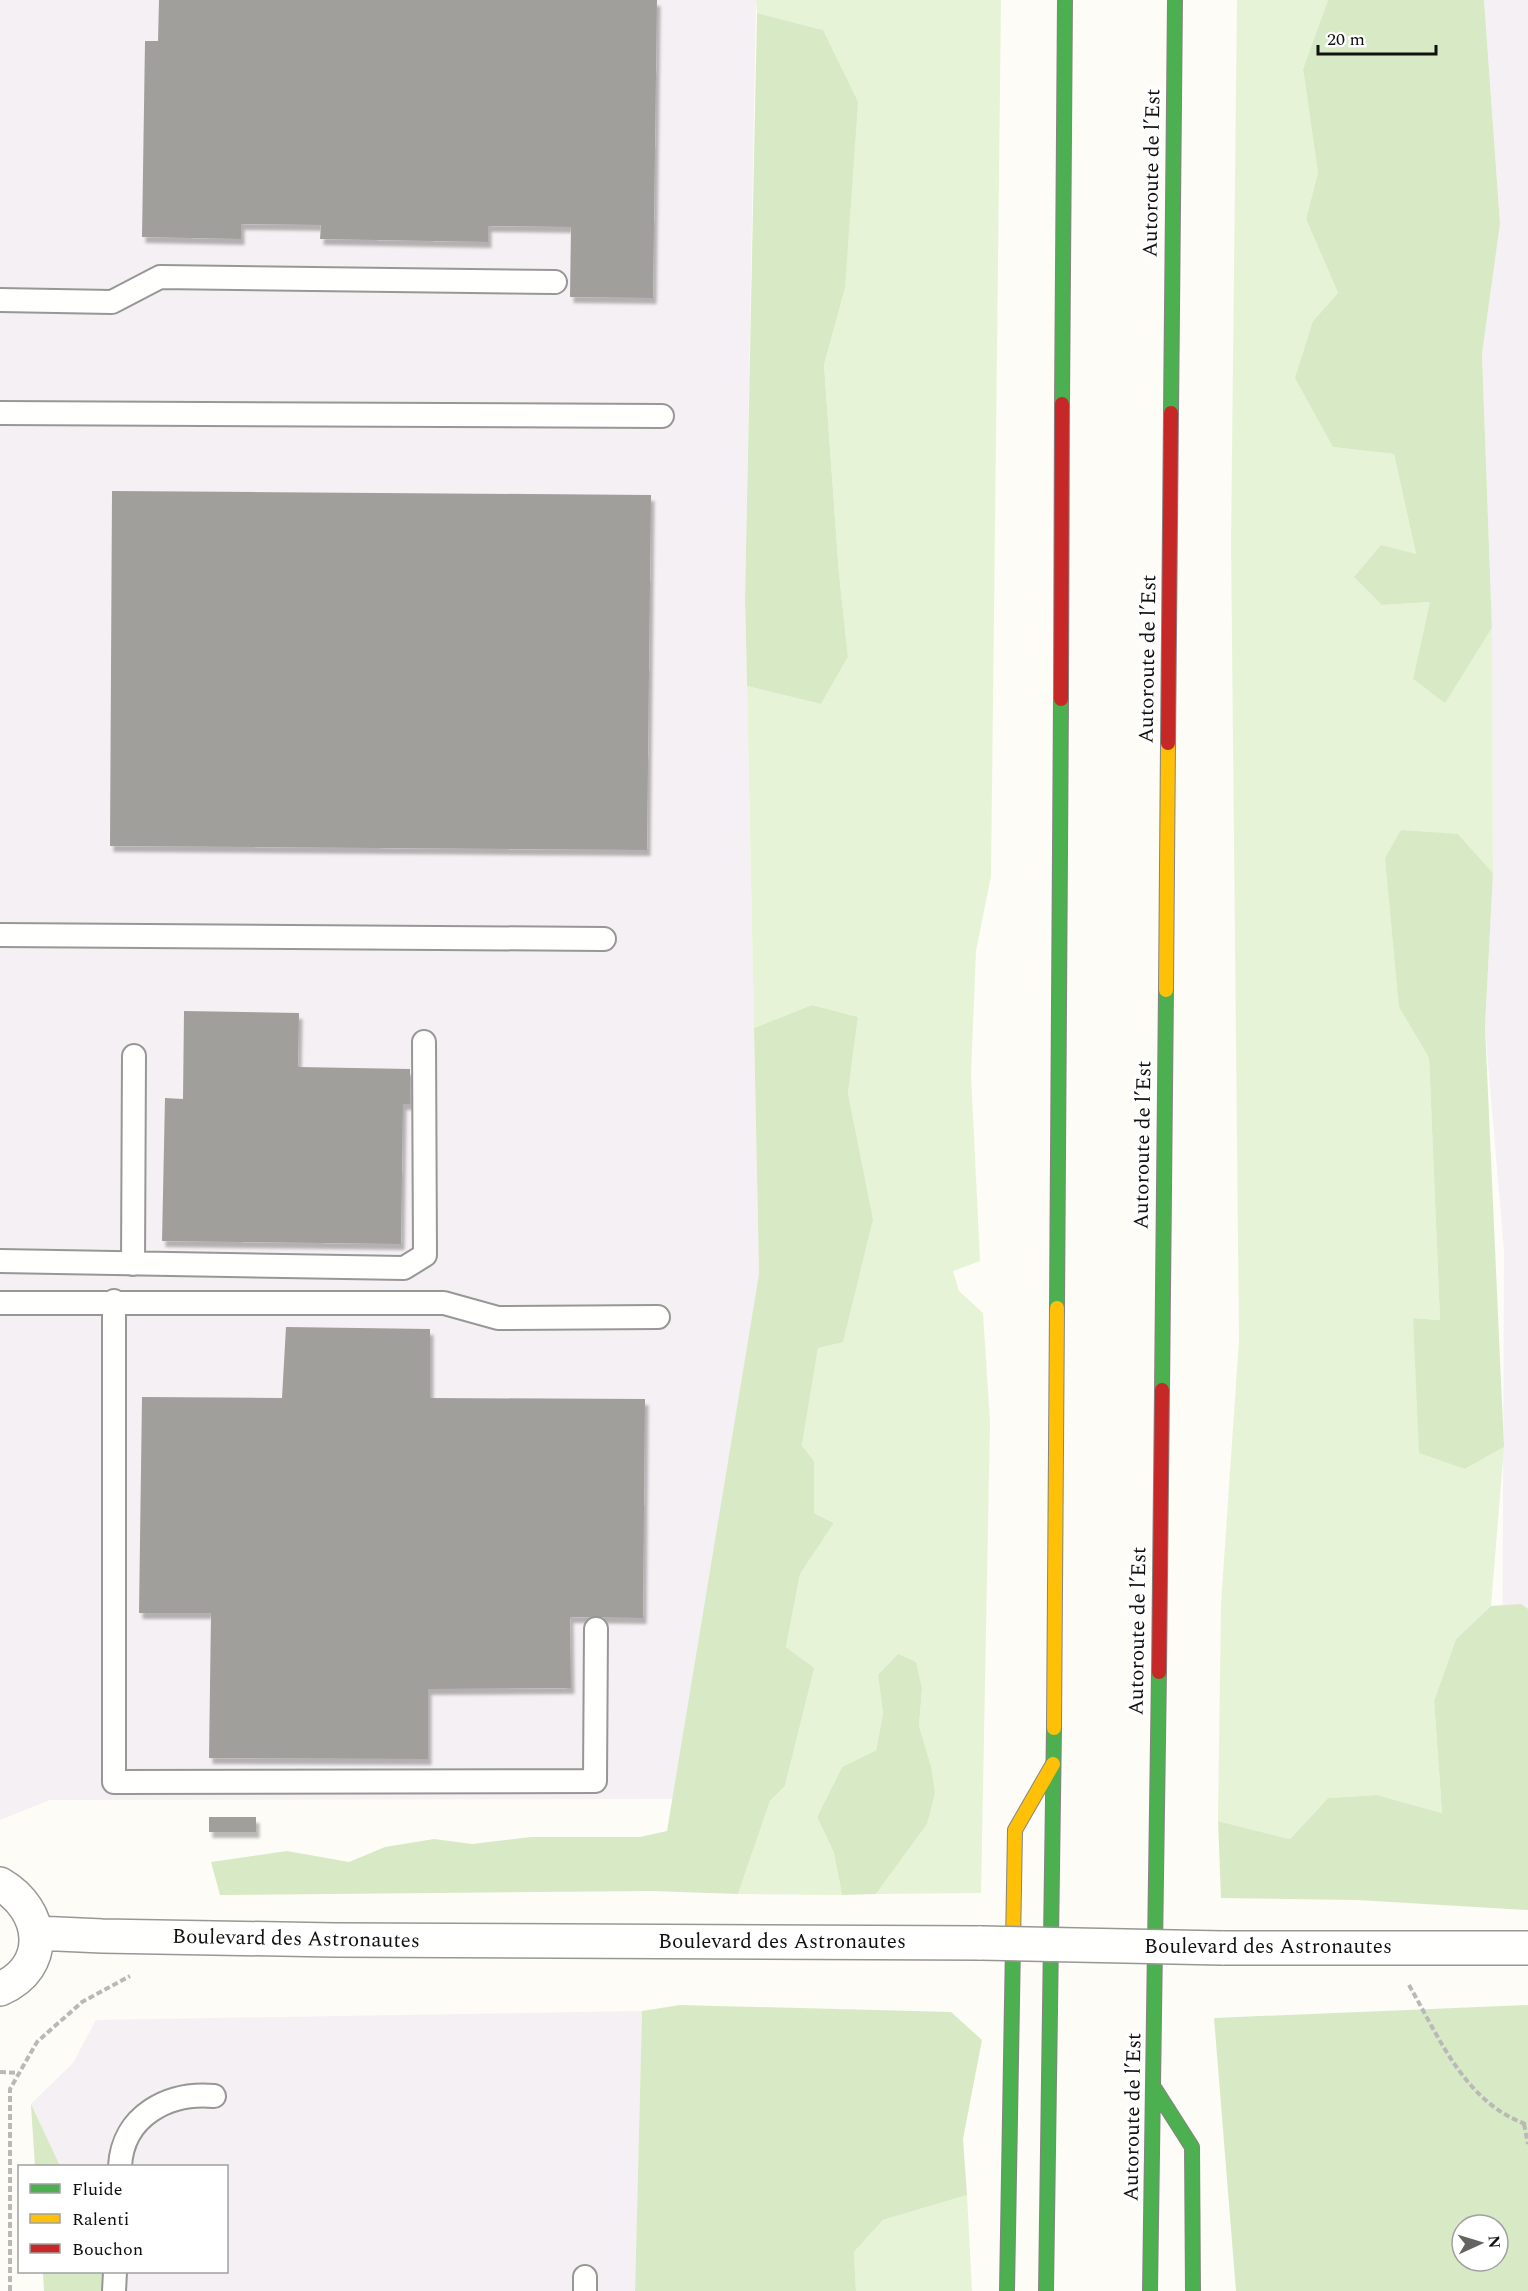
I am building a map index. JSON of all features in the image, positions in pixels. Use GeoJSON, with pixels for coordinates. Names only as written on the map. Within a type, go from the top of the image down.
{"type":"FeatureCollection","features":[{"type":"Feature","properties":{"kind":"highway"},"geometry":{"type":"LineString","coordinates":[[1046,2291],[1054,1762],[1065,0]]}},
{"type":"Feature","properties":{"kind":"highway","name":"Autoroute de l’Est"},"geometry":{"type":"LineString","coordinates":[[1150,2291],[1155,2089],[1175,0]]}},
{"type":"Feature","properties":{"kind":"highway"},"geometry":{"type":"LineString","coordinates":[[1007,2291],[1015,1830],[1054,1762]]}},
{"type":"Feature","properties":{"kind":"highway"},"geometry":{"type":"LineString","coordinates":[[1155,2089],[1192,2147],[1193,2291]]}},
{"type":"Feature","properties":{"kind":"street"},"geometry":{"type":"LineString","coordinates":[[0,1884],[25,1903],[33,1917],[36,1933],[30,1963],[21,1975],[0,1989]]}},
{"type":"Feature","properties":{"kind":"street","name":"Boulevard des Astronautes"},"geometry":{"type":"LineString","coordinates":[[36,1933],[346,1940],[981,1943],[1222,1948],[1528,1948]]}},
{"type":"Feature","properties":{"kind":"lane"},"geometry":{"type":"LineString","coordinates":[[0,300],[112,303],[160,277],[555,282]]}},
{"type":"Feature","properties":{"kind":"lane"},"geometry":{"type":"LineString","coordinates":[[0,413],[662,416]]}},
{"type":"Feature","properties":{"kind":"lane"},"geometry":{"type":"LineString","coordinates":[[0,935],[604,939]]}},
{"type":"Feature","properties":{"kind":"lane"},"geometry":{"type":"LineString","coordinates":[[0,1261],[404,1268],[425,1256],[424,1042]]}},
{"type":"Feature","properties":{"kind":"lane"},"geometry":{"type":"LineString","coordinates":[[133,1264],[134,1056]]}},
{"type":"Feature","properties":{"kind":"lane"},"geometry":{"type":"LineString","coordinates":[[114,1301],[114,1782],[595,1781],[596,1629]]}},
{"type":"Feature","properties":{"kind":"lane"},"geometry":{"type":"LineString","coordinates":[[0,1303],[114,1301],[444,1303],[498,1318],[657,1317]]}},
{"type":"Feature","properties":{"kind":"lane"},"geometry":{"type":"LineString","coordinates":[[120,2165],[125,2145],[145,2115],[160,2104],[177,2097],[214,2096]]}},
{"type":"Feature","properties":{"kind":"lane"},"geometry":{"type":"LineString","coordinates":[[114,2291],[115,2273]]}},
{"type":"Feature","properties":{"kind":"path"},"geometry":{"type":"LineString","coordinates":[[10,2291],[10,2089],[37,2042],[71,2011],[126,1976],[136,1976]]}},
{"type":"Feature","properties":{"kind":"path"},"geometry":{"type":"LineString","coordinates":[[1409,1985],[1457,2068],[1474,2092],[1526,2124],[1528,2145]]}},
{"type":"Feature","properties":{"kind":"path"},"geometry":{"type":"LineString","coordinates":[[0,2072],[20,2073]]}},
{"type":"Feature","properties":{"kind":"shaded area"},"geometry":{"type":"Polygon","coordinates":[[[0,0],[756,0],[745,597],[759,1274],[674,1799],[50,1800],[0,1820],[0,0]]]}},
{"type":"Feature","properties":{"kind":"shaded area"},"geometry":{"type":"Polygon","coordinates":[[[1484,0],[1528,0],[1528,1760],[1502,1760],[1504,1252],[1485,1027],[1493,872],[1492,628],[1482,354],[1500,224],[1484,0]]]}},
{"type":"Feature","properties":{"kind":"shaded area"},"geometry":{"type":"Polygon","coordinates":[[[642,2011],[635,2291],[44,2291],[43,2273],[228,2273],[228,2165],[35,2165],[31,2104],[73,2063],[96,2020],[642,2011]]]}},
{"type":"Feature","properties":{"kind":"green space"},"geometry":{"type":"Polygon","coordinates":[[[756,0],[1001,0],[991,876],[976,951],[971,1074],[980,1261],[953,1271],[959,1291],[983,1313],[990,1422],[981,1893],[876,1894],[927,1824],[931,1766],[919,1726],[922,1689],[878,1675],[883,1714],[876,1750],[842,1767],[817,1817],[834,1853],[842,1895],[738,1894],[770,1801],[785,1786],[813,1668],[786,1647],[800,1574],[834,1523],[814,1513],[814,1461],[802,1447],[818,1347],[873,1219],[848,1093],[858,1017],[812,1005],[754,1028],[747,686],[821,704],[848,657],[839,574],[824,365],[845,288],[823,30],[757,13],[756,0]]]}},
{"type":"Feature","properties":{"kind":"green space"},"geometry":{"type":"Polygon","coordinates":[[[1237,0],[1328,0],[1303,69],[1318,173],[1306,219],[1338,293],[1313,321],[1333,447],[1394,454],[1416,554],[1382,605],[1431,602],[1413,679],[1445,702],[1492,628],[1493,873],[1458,834],[1399,1007],[1429,1058],[1440,1320],[1413,1318],[1465,1469],[1504,1447],[1491,1606],[1456,1639],[1434,1701],[1442,1813],[1377,1795],[1328,1798],[1290,1839],[1218,1821],[1221,1604],[1239,1340],[1231,543],[1237,0]]]}},
{"type":"Feature","properties":{"kind":"green space"},"geometry":{"type":"Polygon","coordinates":[[[1328,0],[1484,0],[1500,224],[1482,354],[1492,628],[1445,703],[1413,679],[1430,602],[1382,605],[1354,577],[1381,545],[1416,554],[1394,454],[1333,447],[1295,378],[1313,321],[1338,293],[1306,219],[1318,173],[1303,69],[1328,0]]]}},
{"type":"Feature","properties":{"kind":"green space"},"geometry":{"type":"Polygon","coordinates":[[[757,13],[823,30],[858,102],[845,288],[824,365],[839,574],[848,657],[821,704],[747,686],[745,597],[757,13]]]}},
{"type":"Feature","properties":{"kind":"green space"},"geometry":{"type":"Polygon","coordinates":[[[1401,830],[1458,834],[1493,873],[1485,1027],[1504,1447],[1465,1469],[1419,1453],[1413,1318],[1440,1320],[1429,1058],[1399,1007],[1385,858],[1401,830]]]}},
{"type":"Feature","properties":{"kind":"green space"},"geometry":{"type":"Polygon","coordinates":[[[812,1005],[858,1017],[848,1093],[873,1219],[843,1342],[818,1348],[802,1446],[814,1461],[814,1513],[834,1523],[800,1574],[786,1647],[814,1668],[785,1786],[770,1801],[738,1894],[651,1891],[220,1895],[211,1862],[287,1851],[349,1862],[385,1847],[434,1839],[472,1844],[531,1837],[640,1837],[667,1831],[759,1274],[754,1028],[812,1005]]]}},
{"type":"Feature","properties":{"kind":"green space"},"geometry":{"type":"Polygon","coordinates":[[[1521,1604],[1528,1609],[1528,1910],[1357,1900],[1221,1898],[1218,1821],[1290,1839],[1328,1798],[1377,1795],[1442,1813],[1434,1701],[1456,1639],[1491,1606],[1521,1604]]]}},
{"type":"Feature","properties":{"kind":"green space"},"geometry":{"type":"Polygon","coordinates":[[[898,1654],[916,1662],[922,1689],[919,1726],[931,1766],[935,1793],[927,1824],[876,1894],[842,1895],[834,1853],[817,1817],[842,1767],[876,1750],[883,1714],[878,1675],[898,1654]]]}},
{"type":"Feature","properties":{"kind":"green space"},"geometry":{"type":"Polygon","coordinates":[[[680,2005],[951,2012],[982,2040],[963,2139],[967,2195],[883,2220],[854,2252],[856,2291],[635,2291],[642,2011],[680,2005]]]}},
{"type":"Feature","properties":{"kind":"green space"},"geometry":{"type":"Polygon","coordinates":[[[1528,2005],[1528,2291],[1236,2291],[1214,2018],[1528,2005]]]}},
{"type":"Feature","properties":{"kind":"green space"},"geometry":{"type":"Polygon","coordinates":[[[31,2104],[60,2165],[35,2165],[31,2104]]]}},
{"type":"Feature","properties":{"kind":"green space"},"geometry":{"type":"Polygon","coordinates":[[[967,2195],[972,2291],[856,2291],[854,2252],[883,2220],[967,2195]]]}},
{"type":"Feature","properties":{"kind":"green space"},"geometry":{"type":"Polygon","coordinates":[[[43,2273],[104,2273],[103,2291],[44,2291],[43,2273]]]}},
{"type":"Feature","properties":{"kind":"building"},"geometry":{"type":"Polygon","coordinates":[[[159,0],[657,0],[653,298],[570,297],[571,227],[488,226],[488,242],[320,239],[321,225],[241,224],[241,239],[142,237],[145,41],[158,41],[159,0]]]}},
{"type":"Feature","properties":{"kind":"building"},"geometry":{"type":"Polygon","coordinates":[[[112,491],[651,495],[647,850],[110,846],[112,491]]]}},
{"type":"Feature","properties":{"kind":"building"},"geometry":{"type":"Polygon","coordinates":[[[184,1011],[299,1013],[298,1067],[410,1069],[410,1104],[403,1104],[401,1244],[162,1241],[165,1098],[183,1099],[184,1011]]]}},
{"type":"Feature","properties":{"kind":"building"},"geometry":{"type":"Polygon","coordinates":[[[286,1327],[430,1329],[430,1398],[645,1399],[643,1618],[570,1617],[571,1688],[428,1689],[428,1759],[209,1758],[211,1613],[139,1613],[142,1397],[282,1398],[286,1327]]]}},
{"type":"Feature","properties":{"kind":"building"},"geometry":{"type":"Polygon","coordinates":[[[209,1817],[256,1817],[256,1832],[209,1832],[209,1817]]]}},
{"type":"Feature","properties":{"kind":"traffic: fast"},"geometry":{"type":"LineString","coordinates":[[1062,404],[1065,0]]}},
{"type":"Feature","properties":{"kind":"traffic: fast"},"geometry":{"type":"LineString","coordinates":[[1171,413],[1175,0]]}},
{"type":"Feature","properties":{"kind":"traffic: fast"},"geometry":{"type":"LineString","coordinates":[[1057,1308],[1061,699]]}},
{"type":"Feature","properties":{"kind":"traffic: fast"},"geometry":{"type":"LineString","coordinates":[[1162,1390],[1166,990]]}},
{"type":"Feature","properties":{"kind":"traffic: fast"},"geometry":{"type":"LineString","coordinates":[[1150,2291],[1159,1672]]}},
{"type":"Feature","properties":{"kind":"traffic: fast"},"geometry":{"type":"LineString","coordinates":[[1046,2291],[1054,1728]]}},
{"type":"Feature","properties":{"kind":"traffic: fast"},"geometry":{"type":"LineString","coordinates":[[1007,2291],[1013,1944]]}},
{"type":"Feature","properties":{"kind":"traffic: fast"},"geometry":{"type":"LineString","coordinates":[[1155,2089],[1192,2147],[1193,2291]]}},
{"type":"Feature","properties":{"kind":"traffic: slow"},"geometry":{"type":"LineString","coordinates":[[1166,990],[1168,743]]}},
{"type":"Feature","properties":{"kind":"traffic: slow"},"geometry":{"type":"LineString","coordinates":[[1054,1728],[1057,1308]]}},
{"type":"Feature","properties":{"kind":"traffic: slow"},"geometry":{"type":"LineString","coordinates":[[1013,1944],[1015,1830],[1053,1764]]}},
{"type":"Feature","properties":{"kind":"traffic: jam"},"geometry":{"type":"LineString","coordinates":[[1061,699],[1062,404]]}},
{"type":"Feature","properties":{"kind":"traffic: jam"},"geometry":{"type":"LineString","coordinates":[[1168,743],[1171,413]]}},
{"type":"Feature","properties":{"kind":"traffic: jam"},"geometry":{"type":"LineString","coordinates":[[1159,1672],[1162,1390]]}}]}
